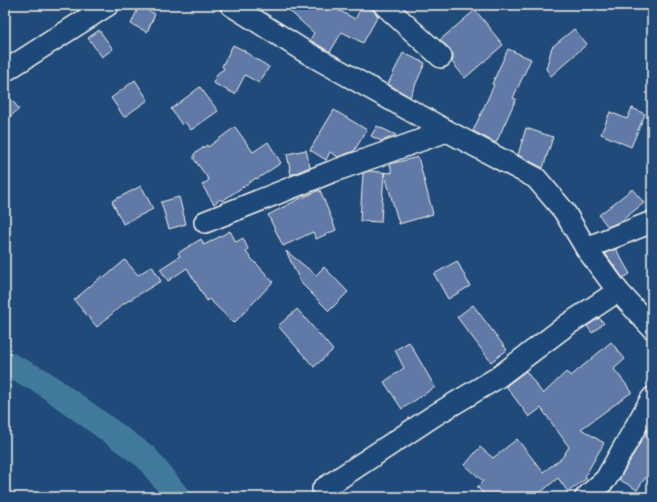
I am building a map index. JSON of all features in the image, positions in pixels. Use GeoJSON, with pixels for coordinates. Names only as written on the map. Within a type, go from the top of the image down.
{"type":"FeatureCollection","features":[{"type":"Feature","properties":{"kind":"street"},"geometry":{"type":"LineString","coordinates":[[5,71],[108,5]]}},
{"type":"Feature","properties":{"kind":"street"},"geometry":{"type":"LineString","coordinates":[[231,5],[304,51],[447,132],[536,178],[564,211],[586,248],[618,290],[652,328]]}},
{"type":"Feature","properties":{"kind":"street"},"geometry":{"type":"LineString","coordinates":[[384,5],[441,57]]}},
{"type":"Feature","properties":{"kind":"street"},"geometry":{"type":"LineString","coordinates":[[205,222],[331,172],[447,132]]}},
{"type":"Feature","properties":{"kind":"street"},"geometry":{"type":"LineString","coordinates":[[586,248],[652,222]]}},
{"type":"Feature","properties":{"kind":"street"},"geometry":{"type":"LineString","coordinates":[[323,489],[434,415],[497,378],[566,325],[618,290]]}},
{"type":"Feature","properties":{"kind":"street"},"geometry":{"type":"LineString","coordinates":[[586,497],[606,479],[652,398]]}},
{"type":"Feature","properties":{"kind":"building"},"geometry":{"type":"Polygon","coordinates":[[[283,5],[329,5],[355,19],[363,5],[374,11],[378,16],[363,43],[342,32],[330,52],[310,40],[314,33],[283,5]]]}},
{"type":"Feature","properties":{"kind":"building"},"geometry":{"type":"Polygon","coordinates":[[[139,6],[155,14],[147,32],[131,24],[139,6]]]}},
{"type":"Feature","properties":{"kind":"building"},"geometry":{"type":"Polygon","coordinates":[[[475,10],[503,45],[465,78],[452,62],[453,54],[440,40],[475,10]]]}},
{"type":"Feature","properties":{"kind":"building"},"geometry":{"type":"Polygon","coordinates":[[[574,29],[587,44],[551,76],[546,69],[552,47],[574,29]]]}},
{"type":"Feature","properties":{"kind":"building"},"geometry":{"type":"Polygon","coordinates":[[[99,30],[113,49],[102,57],[88,38],[99,30]]]}},
{"type":"Feature","properties":{"kind":"building"},"geometry":{"type":"Polygon","coordinates":[[[233,45],[269,67],[259,83],[245,75],[235,94],[213,83],[218,73],[224,69],[222,66],[233,45]]]}},
{"type":"Feature","properties":{"kind":"building"},"geometry":{"type":"Polygon","coordinates":[[[508,49],[531,59],[513,98],[516,99],[496,143],[473,131],[494,85],[492,84],[508,49]]]}},
{"type":"Feature","properties":{"kind":"building"},"geometry":{"type":"Polygon","coordinates":[[[403,53],[425,63],[410,97],[388,84],[403,53]]]}},
{"type":"Feature","properties":{"kind":"building"},"geometry":{"type":"Polygon","coordinates":[[[135,80],[148,100],[124,117],[111,98],[135,80]]]}},
{"type":"Feature","properties":{"kind":"building"},"geometry":{"type":"Polygon","coordinates":[[[200,87],[218,111],[191,130],[185,122],[182,125],[171,109],[200,87]]]}},
{"type":"Feature","properties":{"kind":"building"},"geometry":{"type":"Polygon","coordinates":[[[5,91],[19,109],[5,121],[5,91]]]}},
{"type":"Feature","properties":{"kind":"building"},"geometry":{"type":"Polygon","coordinates":[[[632,108],[645,114],[631,147],[601,134],[610,112],[627,119],[632,108]]]}},
{"type":"Feature","properties":{"kind":"building"},"geometry":{"type":"Polygon","coordinates":[[[334,110],[367,130],[354,151],[338,157],[330,152],[326,160],[310,150],[334,110]]]}},
{"type":"Feature","properties":{"kind":"building"},"geometry":{"type":"Polygon","coordinates":[[[377,126],[396,135],[381,141],[371,136],[377,126]]]}},
{"type":"Feature","properties":{"kind":"building"},"geometry":{"type":"Polygon","coordinates":[[[235,127],[253,152],[268,142],[281,163],[222,201],[220,199],[214,204],[202,185],[209,180],[194,159],[194,154],[207,145],[208,147],[235,127]]]}},
{"type":"Feature","properties":{"kind":"building"},"geometry":{"type":"Polygon","coordinates":[[[526,128],[553,137],[543,168],[518,155],[526,128]]]}},
{"type":"Feature","properties":{"kind":"building"},"geometry":{"type":"Polygon","coordinates":[[[306,150],[310,167],[291,175],[287,154],[306,150]]]}},
{"type":"Feature","properties":{"kind":"building"},"geometry":{"type":"Polygon","coordinates":[[[418,157],[433,214],[399,224],[384,172],[392,173],[390,164],[418,157]]]}},
{"type":"Feature","properties":{"kind":"building"},"geometry":{"type":"Polygon","coordinates":[[[369,171],[384,172],[381,222],[360,221],[363,173],[369,171]]]}},
{"type":"Feature","properties":{"kind":"building"},"geometry":{"type":"Polygon","coordinates":[[[141,186],[153,209],[123,224],[112,201],[141,186]]]}},
{"type":"Feature","properties":{"kind":"building"},"geometry":{"type":"Polygon","coordinates":[[[632,189],[644,203],[621,221],[608,227],[599,215],[632,189]]]}},
{"type":"Feature","properties":{"kind":"building"},"geometry":{"type":"Polygon","coordinates":[[[320,190],[336,230],[316,239],[313,232],[283,246],[268,215],[320,190]]]}},
{"type":"Feature","properties":{"kind":"building"},"geometry":{"type":"Polygon","coordinates":[[[179,197],[186,224],[169,229],[161,202],[179,197]]]}},
{"type":"Feature","properties":{"kind":"building"},"geometry":{"type":"Polygon","coordinates":[[[230,231],[236,242],[243,238],[248,249],[246,252],[273,282],[234,323],[209,299],[207,301],[187,268],[168,281],[160,269],[180,256],[178,253],[201,239],[204,245],[230,231]]]}},
{"type":"Feature","properties":{"kind":"building"},"geometry":{"type":"Polygon","coordinates":[[[616,249],[630,274],[623,278],[605,253],[616,249]]]}},
{"type":"Feature","properties":{"kind":"building"},"geometry":{"type":"Polygon","coordinates":[[[286,251],[316,275],[324,267],[348,292],[329,311],[301,283],[286,251]]]}},
{"type":"Feature","properties":{"kind":"building"},"geometry":{"type":"Polygon","coordinates":[[[125,260],[138,275],[152,266],[161,281],[123,304],[97,327],[74,300],[102,276],[104,278],[125,260]]]}},
{"type":"Feature","properties":{"kind":"building"},"geometry":{"type":"Polygon","coordinates":[[[457,261],[470,286],[448,299],[434,274],[457,261]]]}},
{"type":"Feature","properties":{"kind":"building"},"geometry":{"type":"Polygon","coordinates":[[[473,305],[507,350],[491,362],[457,317],[473,305]]]}},
{"type":"Feature","properties":{"kind":"building"},"geometry":{"type":"Polygon","coordinates":[[[297,309],[333,350],[314,367],[278,326],[297,309]]]}},
{"type":"Feature","properties":{"kind":"building"},"geometry":{"type":"Polygon","coordinates":[[[599,318],[604,323],[592,333],[587,326],[599,318]]]}},
{"type":"Feature","properties":{"kind":"building"},"geometry":{"type":"Polygon","coordinates":[[[409,342],[435,387],[402,409],[384,382],[404,368],[395,350],[409,342]]]}},
{"type":"Feature","properties":{"kind":"building"},"geometry":{"type":"Polygon","coordinates":[[[611,342],[625,359],[614,369],[632,392],[581,429],[604,443],[585,476],[587,478],[568,492],[558,478],[535,497],[487,497],[477,487],[483,481],[465,465],[480,447],[493,458],[517,439],[543,472],[562,458],[569,447],[541,408],[529,417],[506,386],[526,371],[543,394],[566,372],[571,376],[611,342]]]}},
{"type":"Feature","properties":{"kind":"building"},"geometry":{"type":"Polygon","coordinates":[[[652,422],[652,468],[637,490],[620,480],[620,478],[652,422]]]}},
{"type":"Feature","properties":{"kind":"waterway"},"geometry":{"type":"LineString","coordinates":[[5,363],[41,381],[146,457],[178,497]]}}]}
